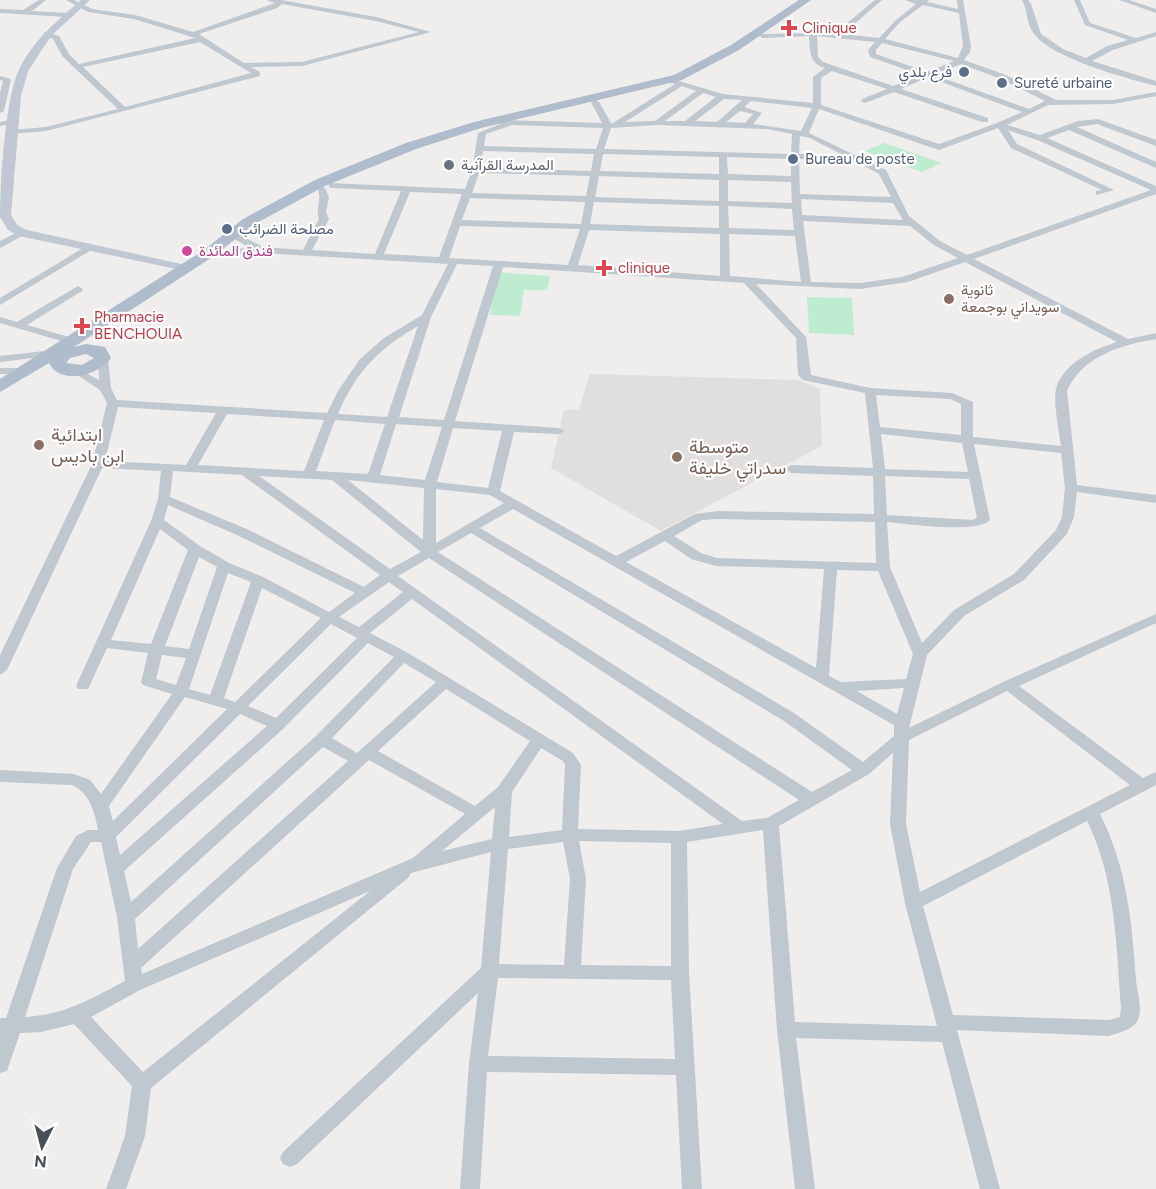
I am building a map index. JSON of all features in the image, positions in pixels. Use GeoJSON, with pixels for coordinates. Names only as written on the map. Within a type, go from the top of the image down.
{"type":"FeatureCollection","features":[{"type":"Feature","properties":{"kind":"main road"},"geometry":{"type":"LineString","coordinates":[[0,387],[25,371],[66,358],[113,314],[182,268],[209,253],[248,222],[306,190],[488,122],[676,82],[731,50],[806,0]]}},
{"type":"Feature","properties":{"kind":"main road"},"geometry":{"type":"LineString","coordinates":[[237,233],[258,225],[393,156],[505,123],[701,74],[817,0]]}},
{"type":"Feature","properties":{"kind":"main road"},"geometry":{"type":"LineString","coordinates":[[78,2],[47,34],[23,71],[16,96],[14,126],[5,152],[5,215],[12,227],[23,233],[182,268]]}},
{"type":"Feature","properties":{"kind":"main road"},"geometry":{"type":"LineString","coordinates":[[66,358],[91,368],[102,356],[113,314]]}},
{"type":"Feature","properties":{"kind":"street"},"geometry":{"type":"LineString","coordinates":[[24,13],[43,0]]}},
{"type":"Feature","properties":{"kind":"street"},"geometry":{"type":"LineString","coordinates":[[245,65],[302,64],[427,32],[376,19],[269,0]]}},
{"type":"Feature","properties":{"kind":"street"},"geometry":{"type":"LineString","coordinates":[[837,35],[879,0]]}},
{"type":"Feature","properties":{"kind":"street"},"geometry":{"type":"LineString","coordinates":[[908,0],[963,12]]}},
{"type":"Feature","properties":{"kind":"street"},"geometry":{"type":"LineString","coordinates":[[865,100],[896,90],[958,62],[966,52],[967,46],[960,0]]}},
{"type":"Feature","properties":{"kind":"street"},"geometry":{"type":"LineString","coordinates":[[1026,0],[1031,23],[1037,33],[1059,49],[1156,84]]}},
{"type":"Feature","properties":{"kind":"street"},"geometry":{"type":"LineString","coordinates":[[1078,0],[1087,24],[1135,40]]}},
{"type":"Feature","properties":{"kind":"street"},"geometry":{"type":"LineString","coordinates":[[1122,0],[1156,11]]}},
{"type":"Feature","properties":{"kind":"street"},"geometry":{"type":"LineString","coordinates":[[0,124],[46,129],[257,74],[193,33],[135,17],[90,11],[78,2]]}},
{"type":"Feature","properties":{"kind":"street"},"geometry":{"type":"LineString","coordinates":[[193,33],[281,2]]}},
{"type":"Feature","properties":{"kind":"street"},"geometry":{"type":"LineString","coordinates":[[922,2],[879,40],[872,50],[873,55],[1028,111]]}},
{"type":"Feature","properties":{"kind":"street"},"geometry":{"type":"LineString","coordinates":[[0,11],[67,15]]}},
{"type":"Feature","properties":{"kind":"street"},"geometry":{"type":"LineString","coordinates":[[47,34],[56,38],[66,55],[123,110]]}},
{"type":"Feature","properties":{"kind":"street"},"geometry":{"type":"LineString","coordinates":[[763,36],[813,34],[879,40],[958,62],[1019,84],[1053,102]]}},
{"type":"Feature","properties":{"kind":"street"},"geometry":{"type":"LineString","coordinates":[[813,34],[816,61],[985,120]]}},
{"type":"Feature","properties":{"kind":"street"},"geometry":{"type":"LineString","coordinates":[[1088,60],[1110,48],[1156,34]]}},
{"type":"Feature","properties":{"kind":"street"},"geometry":{"type":"LineString","coordinates":[[78,66],[202,39]]}},
{"type":"Feature","properties":{"kind":"street"},"geometry":{"type":"LineString","coordinates":[[807,285],[798,233],[794,156],[800,133],[817,106],[817,77],[831,68]]}},
{"type":"Feature","properties":{"kind":"street"},"geometry":{"type":"LineString","coordinates":[[0,78],[7,79],[0,111]]}},
{"type":"Feature","properties":{"kind":"street"},"geometry":{"type":"LineString","coordinates":[[572,268],[585,227],[599,151],[612,126],[676,82],[722,96],[817,106],[931,146],[945,146],[1053,102],[1100,102],[1154,96]]}},
{"type":"Feature","properties":{"kind":"street"},"geometry":{"type":"LineString","coordinates":[[657,123],[701,91]]}},
{"type":"Feature","properties":{"kind":"street"},"geometry":{"type":"LineString","coordinates":[[688,123],[722,96]]}},
{"type":"Feature","properties":{"kind":"street"},"geometry":{"type":"LineString","coordinates":[[719,124],[750,98]]}},
{"type":"Feature","properties":{"kind":"street"},"geometry":{"type":"LineString","coordinates":[[595,102],[612,126]]}},
{"type":"Feature","properties":{"kind":"street"},"geometry":{"type":"LineString","coordinates":[[738,108],[758,113],[747,126]]}},
{"type":"Feature","properties":{"kind":"street"},"geometry":{"type":"LineString","coordinates":[[1040,138],[1091,121],[1104,121],[1152,142]]}},
{"type":"Feature","properties":{"kind":"street"},"geometry":{"type":"LineString","coordinates":[[373,478],[426,317],[449,261],[466,194],[482,148],[483,132],[505,123],[612,126],[657,123],[719,124],[800,133],[856,158],[887,175],[910,223],[937,243],[1130,341],[1156,345]]}},
{"type":"Feature","properties":{"kind":"street"},"geometry":{"type":"LineString","coordinates":[[1000,125],[1040,138],[1090,159],[1122,173],[1155,192]]}},
{"type":"Feature","properties":{"kind":"street"},"geometry":{"type":"LineString","coordinates":[[1000,125],[1014,146],[1110,190],[1099,193]]}},
{"type":"Feature","properties":{"kind":"street"},"geometry":{"type":"LineString","coordinates":[[1069,127],[1155,163]]}},
{"type":"Feature","properties":{"kind":"street"},"geometry":{"type":"LineString","coordinates":[[1110,153],[1152,142]]}},
{"type":"Feature","properties":{"kind":"street"},"geometry":{"type":"LineString","coordinates":[[482,148],[856,158]]}},
{"type":"Feature","properties":{"kind":"street"},"geometry":{"type":"LineString","coordinates":[[723,155],[725,280]]}},
{"type":"Feature","properties":{"kind":"street"},"geometry":{"type":"LineString","coordinates":[[1090,159],[1100,156]]}},
{"type":"Feature","properties":{"kind":"street"},"geometry":{"type":"LineString","coordinates":[[1122,173],[1155,163]]}},
{"type":"Feature","properties":{"kind":"street"},"geometry":{"type":"LineString","coordinates":[[476,170],[794,179]]}},
{"type":"Feature","properties":{"kind":"street"},"geometry":{"type":"LineString","coordinates":[[306,253],[324,219],[321,212],[327,188],[725,204],[897,200]]}},
{"type":"Feature","properties":{"kind":"street"},"geometry":{"type":"LineString","coordinates":[[378,257],[406,190]]}},
{"type":"Feature","properties":{"kind":"street"},"geometry":{"type":"LineString","coordinates":[[209,253],[261,250],[499,263],[748,282],[807,285],[883,284],[1155,192]]}},
{"type":"Feature","properties":{"kind":"street"},"geometry":{"type":"LineString","coordinates":[[797,218],[910,223]]}},
{"type":"Feature","properties":{"kind":"street"},"geometry":{"type":"LineString","coordinates":[[458,223],[798,233]]}},
{"type":"Feature","properties":{"kind":"street"},"geometry":{"type":"LineString","coordinates":[[0,245],[23,233]]}},
{"type":"Feature","properties":{"kind":"street"},"geometry":{"type":"LineString","coordinates":[[237,233],[261,250]]}},
{"type":"Feature","properties":{"kind":"street"},"geometry":{"type":"LineString","coordinates":[[0,292],[83,248]]}},
{"type":"Feature","properties":{"kind":"street"},"geometry":{"type":"LineString","coordinates":[[0,302],[83,248]]}},
{"type":"Feature","properties":{"kind":"street"},"geometry":{"type":"LineString","coordinates":[[429,552],[430,483],[499,263]]}},
{"type":"Feature","properties":{"kind":"street"},"geometry":{"type":"LineString","coordinates":[[615,562],[699,518],[718,515],[879,518],[980,523],[984,520],[967,439],[967,402],[964,399],[870,391],[807,378],[804,375],[801,337],[748,282]]}},
{"type":"Feature","properties":{"kind":"street"},"geometry":{"type":"LineString","coordinates":[[19,325],[78,289]]}},
{"type":"Feature","properties":{"kind":"street"},"geometry":{"type":"LineString","coordinates":[[309,474],[331,418],[356,370],[378,347],[426,317]]}},
{"type":"Feature","properties":{"kind":"street"},"geometry":{"type":"LineString","coordinates":[[0,320],[19,325],[105,388]]}},
{"type":"Feature","properties":{"kind":"street"},"geometry":{"type":"LineString","coordinates":[[990,1189],[914,903],[898,824],[902,730],[920,654],[953,618],[1019,577],[1062,531],[1068,517],[1071,488],[1061,391],[1064,380],[1085,362],[1130,341],[1156,336]]}},
{"type":"Feature","properties":{"kind":"street"},"geometry":{"type":"LineString","coordinates":[[0,670],[98,464],[113,403],[105,388],[102,356]]}},
{"type":"Feature","properties":{"kind":"street"},"geometry":{"type":"LineString","coordinates":[[0,360],[66,358]]}},
{"type":"Feature","properties":{"kind":"street"},"geometry":{"type":"LineString","coordinates":[[0,371],[25,371]]}},
{"type":"Feature","properties":{"kind":"street"},"geometry":{"type":"LineString","coordinates":[[870,391],[879,472],[879,518],[883,567],[920,654]]}},
{"type":"Feature","properties":{"kind":"street"},"geometry":{"type":"LineString","coordinates":[[113,403],[559,431]]}},
{"type":"Feature","properties":{"kind":"street"},"geometry":{"type":"LineString","coordinates":[[190,469],[224,411]]}},
{"type":"Feature","properties":{"kind":"street"},"geometry":{"type":"LineString","coordinates":[[493,492],[509,428]]}},
{"type":"Feature","properties":{"kind":"street"},"geometry":{"type":"LineString","coordinates":[[875,430],[1067,450]]}},
{"type":"Feature","properties":{"kind":"street"},"geometry":{"type":"LineString","coordinates":[[98,464],[373,478],[493,492],[838,687],[902,730]]}},
{"type":"Feature","properties":{"kind":"street"},"geometry":{"type":"LineString","coordinates":[[83,686],[157,521],[164,499],[167,467]]}},
{"type":"Feature","properties":{"kind":"street"},"geometry":{"type":"LineString","coordinates":[[791,469],[974,476]]}},
{"type":"Feature","properties":{"kind":"street"},"geometry":{"type":"LineString","coordinates":[[247,472],[411,593],[741,829]]}},
{"type":"Feature","properties":{"kind":"street"},"geometry":{"type":"LineString","coordinates":[[335,476],[429,552],[812,800]]}},
{"type":"Feature","properties":{"kind":"street"},"geometry":{"type":"LineString","coordinates":[[1071,488],[1156,499]]}},
{"type":"Feature","properties":{"kind":"street"},"geometry":{"type":"LineString","coordinates":[[164,499],[244,533],[363,592]]}},
{"type":"Feature","properties":{"kind":"street"},"geometry":{"type":"LineString","coordinates":[[0,1065],[7,1026],[51,902],[65,868],[82,840],[88,836],[107,836],[329,618],[388,576],[512,504]]}},
{"type":"Feature","properties":{"kind":"street"},"geometry":{"type":"LineString","coordinates":[[157,521],[195,549],[224,566],[258,580],[403,657],[538,741],[568,757],[573,765],[570,835],[578,879],[572,972]]}},
{"type":"Feature","properties":{"kind":"street"},"geometry":{"type":"LineString","coordinates":[[471,528],[789,717],[864,770]]}},
{"type":"Feature","properties":{"kind":"street"},"geometry":{"type":"LineString","coordinates":[[665,536],[705,560],[883,567]]}},
{"type":"Feature","properties":{"kind":"street"},"geometry":{"type":"LineString","coordinates":[[195,549],[156,650],[148,682],[236,707],[278,725]]}},
{"type":"Feature","properties":{"kind":"street"},"geometry":{"type":"LineString","coordinates":[[101,805],[181,692],[224,566]]}},
{"type":"Feature","properties":{"kind":"street"},"geometry":{"type":"LineString","coordinates":[[822,678],[831,566]]}},
{"type":"Feature","properties":{"kind":"street"},"geometry":{"type":"LineString","coordinates":[[215,702],[258,580]]}},
{"type":"Feature","properties":{"kind":"street"},"geometry":{"type":"LineString","coordinates":[[114,870],[278,725],[363,636],[411,593]]}},
{"type":"Feature","properties":{"kind":"street"},"geometry":{"type":"LineString","coordinates":[[7,1026],[78,1015],[134,985],[417,862],[498,844],[570,835],[679,837],[771,823],[864,770],[902,730],[1156,618]]}},
{"type":"Feature","properties":{"kind":"street"},"geometry":{"type":"LineString","coordinates":[[101,643],[193,654]]}},
{"type":"Feature","properties":{"kind":"street"},"geometry":{"type":"LineString","coordinates":[[126,916],[322,740],[403,657]]}},
{"type":"Feature","properties":{"kind":"street"},"geometry":{"type":"LineString","coordinates":[[132,965],[445,682]]}},
{"type":"Feature","properties":{"kind":"street"},"geometry":{"type":"LineString","coordinates":[[838,687],[912,683]]}},
{"type":"Feature","properties":{"kind":"street"},"geometry":{"type":"LineString","coordinates":[[914,903],[1149,782],[1008,685]]}},
{"type":"Feature","properties":{"kind":"street"},"geometry":{"type":"LineString","coordinates":[[322,740],[363,757],[477,814]]}},
{"type":"Feature","properties":{"kind":"street"},"geometry":{"type":"LineString","coordinates":[[116,1189],[135,1136],[142,1084],[504,791],[538,741]]}},
{"type":"Feature","properties":{"kind":"street"},"geometry":{"type":"LineString","coordinates":[[0,776],[74,780],[84,784],[101,805],[126,916],[134,985]]}},
{"type":"Feature","properties":{"kind":"street"},"geometry":{"type":"LineString","coordinates":[[471,1189],[478,1064],[490,971],[498,844],[504,791]]}},
{"type":"Feature","properties":{"kind":"street"},"geometry":{"type":"LineString","coordinates":[[786,1030],[1109,1028],[1126,1022],[1130,1016],[1130,1008],[1119,890],[1109,849],[1091,813]]}},
{"type":"Feature","properties":{"kind":"street"},"geometry":{"type":"LineString","coordinates":[[771,823],[786,1030],[805,1189]]}},
{"type":"Feature","properties":{"kind":"street"},"geometry":{"type":"LineString","coordinates":[[679,837],[680,973],[692,1189]]}},
{"type":"Feature","properties":{"kind":"street"},"geometry":{"type":"LineString","coordinates":[[290,1158],[490,971],[680,973]]}},
{"type":"Feature","properties":{"kind":"street"},"geometry":{"type":"LineString","coordinates":[[78,1015],[142,1084]]}},
{"type":"Feature","properties":{"kind":"street"},"geometry":{"type":"LineString","coordinates":[[478,1064],[686,1067]]}},
{"type":"Feature","properties":{"kind":"shaded area","name":"متوسطة سدراتي خليفة"},"geometry":{"type":"Polygon","coordinates":[[[590,374],[798,380],[820,389],[822,446],[661,531],[551,468],[564,410],[579,409],[590,374]]]}},
{"type":"Feature","properties":{"kind":"green space"},"geometry":{"type":"Polygon","coordinates":[[[884,143],[942,163],[922,172],[864,151],[884,143]]]}},
{"type":"Feature","properties":{"kind":"green space"},"geometry":{"type":"Polygon","coordinates":[[[495,272],[550,276],[547,290],[524,290],[520,316],[490,315],[495,272]]]}},
{"type":"Feature","properties":{"kind":"green space"},"geometry":{"type":"Polygon","coordinates":[[[807,297],[852,298],[854,335],[809,333],[807,297]]]}},
{"type":"Feature","properties":{"kind":"place","name":"Clinique"},"geometry":{"type":"Point","coordinates":[789,28]}},
{"type":"Feature","properties":{"kind":"place","name":"فرع بلدي"},"geometry":{"type":"Point","coordinates":[964,72]}},
{"type":"Feature","properties":{"kind":"place","name":"Sureté urbaine"},"geometry":{"type":"Point","coordinates":[1002,83]}},
{"type":"Feature","properties":{"kind":"place","name":"Bureau de poste"},"geometry":{"type":"Point","coordinates":[793,159]}},
{"type":"Feature","properties":{"kind":"place","name":"المدرسة القرآنية"},"geometry":{"type":"Point","coordinates":[449,165]}},
{"type":"Feature","properties":{"kind":"place","name":"مصلحة الضرائب"},"geometry":{"type":"Point","coordinates":[227,229]}},
{"type":"Feature","properties":{"kind":"place","name":"فندق المائدة"},"geometry":{"type":"Point","coordinates":[187,251]}},
{"type":"Feature","properties":{"kind":"place","name":"clinique"},"geometry":{"type":"Point","coordinates":[604,268]}},
{"type":"Feature","properties":{"kind":"place","name":"ثانوية سويداني بوجمعة"},"geometry":{"type":"Point","coordinates":[949,299]}},
{"type":"Feature","properties":{"kind":"place","name":"Pharmacie BENCHOUIA"},"geometry":{"type":"Point","coordinates":[82,326]}},
{"type":"Feature","properties":{"kind":"place","name":"ابتدائية ابن باديس"},"geometry":{"type":"Point","coordinates":[39,445]}},
{"type":"Feature","properties":{"kind":"place","name":"متوسطة سدراتي خليفة"},"geometry":{"type":"Point","coordinates":[677,457]}}]}
